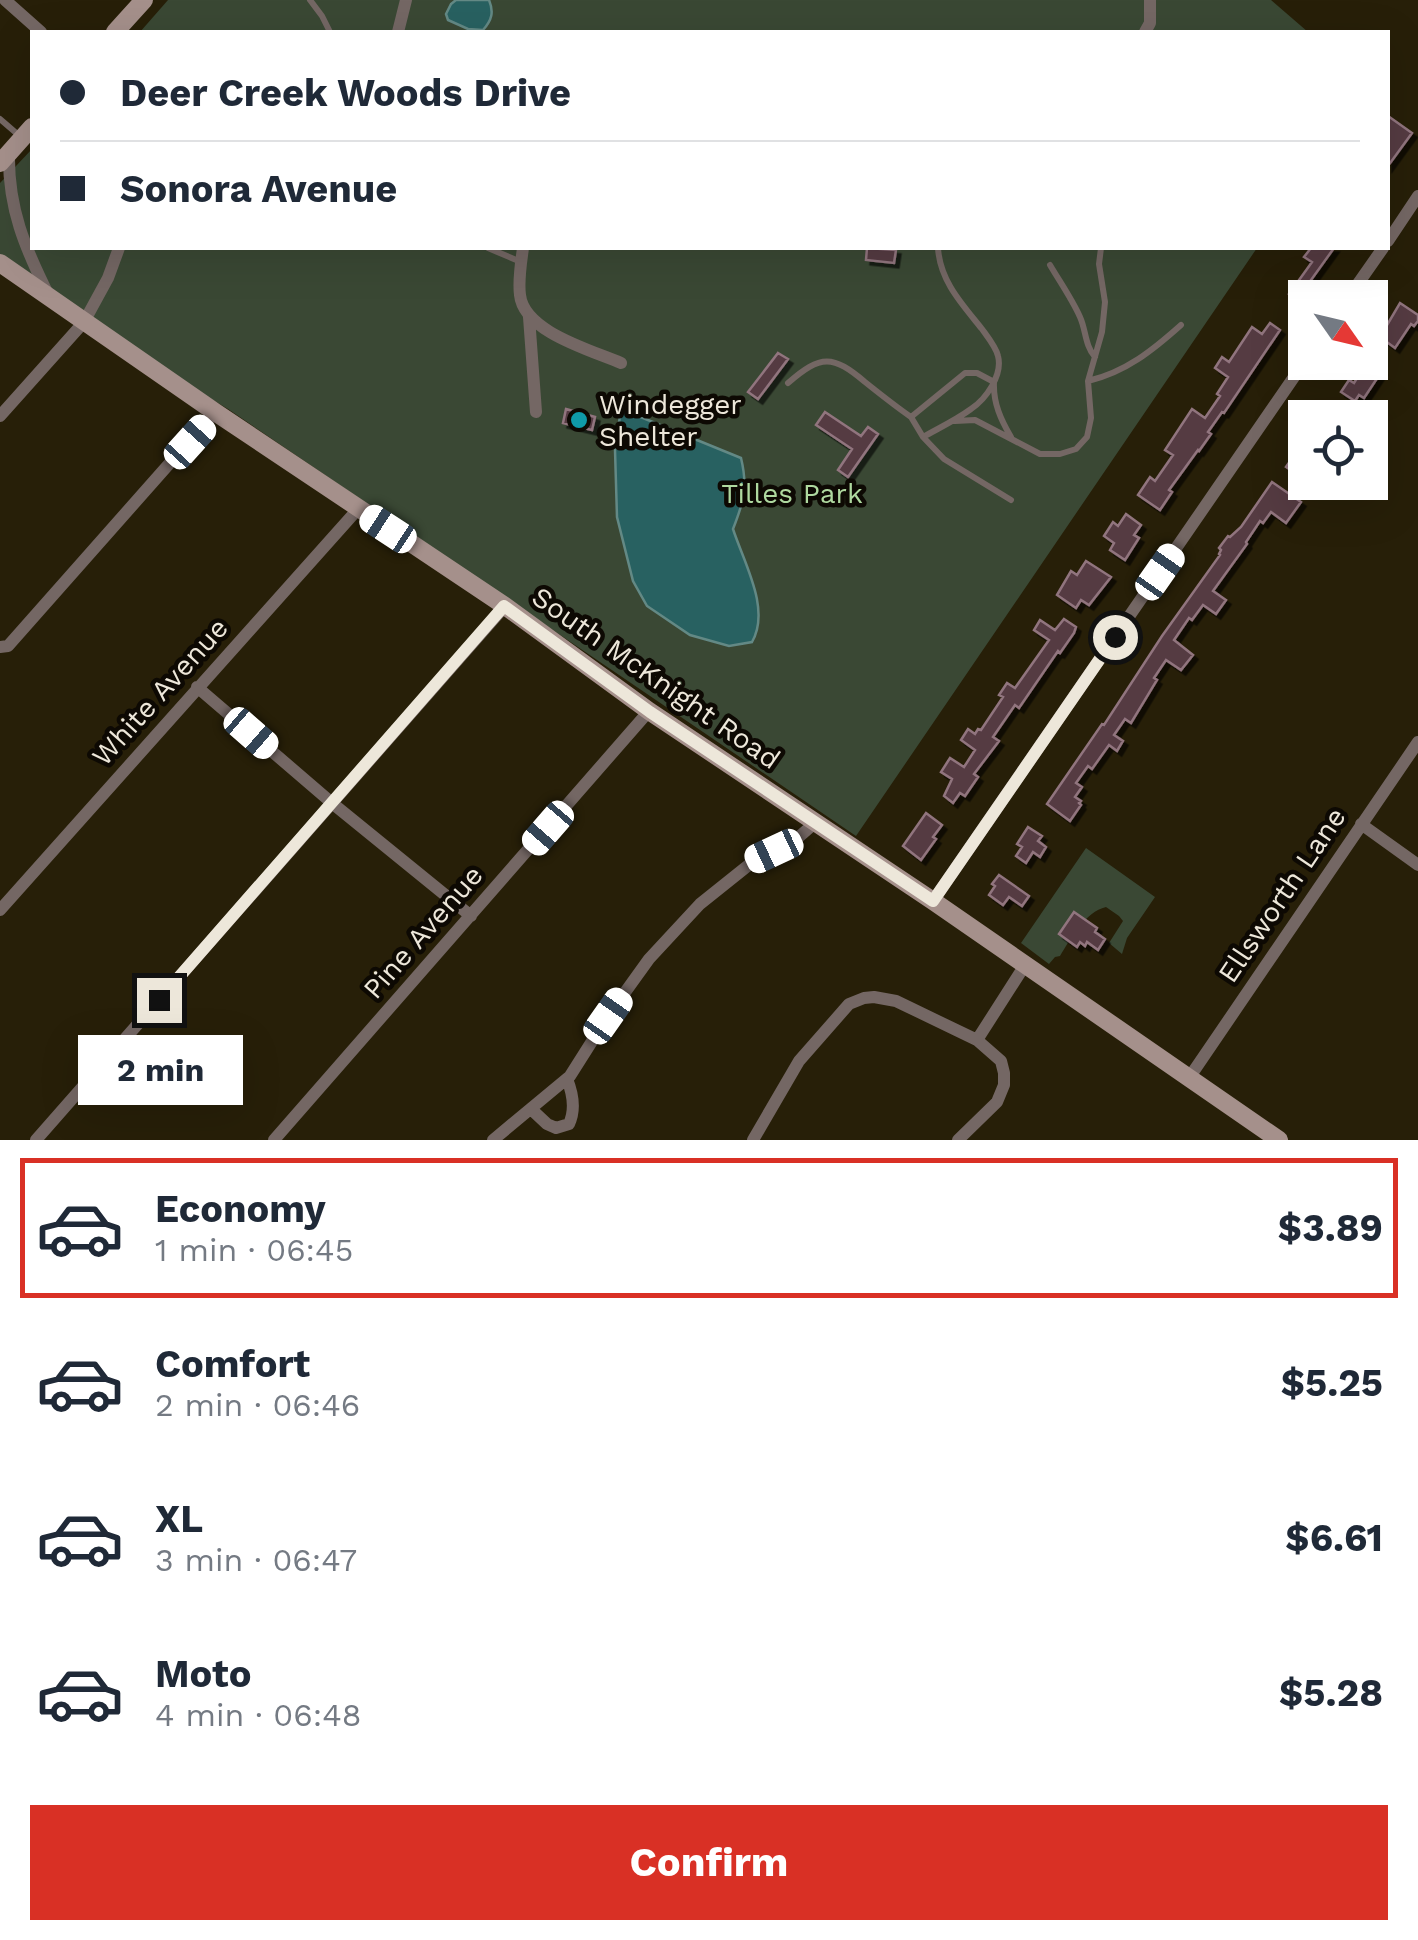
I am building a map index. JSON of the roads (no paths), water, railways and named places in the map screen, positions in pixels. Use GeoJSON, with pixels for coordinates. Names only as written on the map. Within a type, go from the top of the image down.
{"type":"FeatureCollection","features":[{"type":"Feature","properties":{"kind":"main road"},"geometry":{"type":"LineString","coordinates":[[117,30],[144,0]]}},
{"type":"Feature","properties":{"kind":"main road"},"geometry":{"type":"LineString","coordinates":[[4,158],[27,132]]}},
{"type":"Feature","properties":{"kind":"main road","name":"South McKnight Road"},"geometry":{"type":"LineString","coordinates":[[2,268],[504,606],[650,712],[1280,1140]]}},
{"type":"Feature","properties":{"kind":"street"},"geometry":{"type":"LineString","coordinates":[[5,0],[38,30]]}},
{"type":"Feature","properties":{"kind":"street"},"geometry":{"type":"LineString","coordinates":[[1147,30],[1150,0]]}},
{"type":"Feature","properties":{"kind":"street"},"geometry":{"type":"LineString","coordinates":[[398,30],[403,2]]}},
{"type":"Feature","properties":{"kind":"street"},"geometry":{"type":"LineString","coordinates":[[4,158],[24,245],[50,298]]}},
{"type":"Feature","properties":{"kind":"street"},"geometry":{"type":"LineString","coordinates":[[1390,238],[1418,196]]}},
{"type":"Feature","properties":{"kind":"street"},"geometry":{"type":"LineString","coordinates":[[0,416],[84,322],[118,250]]}},
{"type":"Feature","properties":{"kind":"street"},"geometry":{"type":"LineString","coordinates":[[1361,280],[1382,250]]}},
{"type":"Feature","properties":{"kind":"street"},"geometry":{"type":"LineString","coordinates":[[522,255],[520,296],[529,317],[552,333],[622,363]]}},
{"type":"Feature","properties":{"kind":"street"},"geometry":{"type":"LineString","coordinates":[[529,317],[536,412]]}},
{"type":"Feature","properties":{"kind":"street"},"geometry":{"type":"LineString","coordinates":[[933,901],[1292,380]]}},
{"type":"Feature","properties":{"kind":"street"},"geometry":{"type":"LineString","coordinates":[[3,650],[216,412]]}},
{"type":"Feature","properties":{"kind":"street","name":"White Avenue"},"geometry":{"type":"LineString","coordinates":[[0,910],[358,509]]}},
{"type":"Feature","properties":{"kind":"street"},"geometry":{"type":"LineString","coordinates":[[36,1140],[504,606]]}},
{"type":"Feature","properties":{"kind":"street"},"geometry":{"type":"LineString","coordinates":[[198,687],[471,916]]}},
{"type":"Feature","properties":{"kind":"street","name":"Pine Avenue"},"geometry":{"type":"LineString","coordinates":[[274,1140],[650,712]]}},
{"type":"Feature","properties":{"kind":"street","name":"Ellsworth Lane"},"geometry":{"type":"LineString","coordinates":[[1189,1078],[1418,742]]}},
{"type":"Feature","properties":{"kind":"street"},"geometry":{"type":"LineString","coordinates":[[493,1140],[567,1079],[649,958],[700,904],[755,860],[793,842],[816,822]]}},
{"type":"Feature","properties":{"kind":"street"},"geometry":{"type":"LineString","coordinates":[[1361,824],[1418,865]]}},
{"type":"Feature","properties":{"kind":"street"},"geometry":{"type":"LineString","coordinates":[[976,1040],[1025,965]]}},
{"type":"Feature","properties":{"kind":"street"},"geometry":{"type":"LineString","coordinates":[[752,1140],[799,1061],[850,1004],[874,997],[896,1002],[976,1040],[1000,1062],[1004,1085],[997,1102],[958,1140]]}},
{"type":"Feature","properties":{"kind":"street"},"geometry":{"type":"LineString","coordinates":[[531,1108],[556,1128],[569,1124],[573,1107],[567,1079]]}},
{"type":"Feature","properties":{"kind":"lane"},"geometry":{"type":"LineString","coordinates":[[310,0],[329,30]]}},
{"type":"Feature","properties":{"kind":"lane"},"geometry":{"type":"LineString","coordinates":[[0,118],[27,132]]}},
{"type":"Feature","properties":{"kind":"lane"},"geometry":{"type":"LineString","coordinates":[[938,250],[939,263],[951,290],[999,357],[994,382],[996,405],[1012,438]]}},
{"type":"Feature","properties":{"kind":"lane"},"geometry":{"type":"LineString","coordinates":[[954,421],[975,420],[1040,454],[1076,449],[1087,437],[1091,418],[1088,381],[1106,302],[1099,264],[1101,250]]}},
{"type":"Feature","properties":{"kind":"lane"},"geometry":{"type":"LineString","coordinates":[[1050,265],[1077,311],[1086,330],[1089,350],[1095,357]]}},
{"type":"Feature","properties":{"kind":"lane"},"geometry":{"type":"LineString","coordinates":[[1088,381],[1133,363],[1181,324]]}},
{"type":"Feature","properties":{"kind":"lane"},"geometry":{"type":"LineString","coordinates":[[788,383],[819,363],[834,361],[844,365],[911,417],[944,459],[1012,500]]}},
{"type":"Feature","properties":{"kind":"lane"},"geometry":{"type":"LineString","coordinates":[[911,417],[965,373],[978,373],[994,382]]}},
{"type":"Feature","properties":{"kind":"lane"},"geometry":{"type":"LineString","coordinates":[[923,437],[978,404],[994,382]]}},
{"type":"Feature","properties":{"kind":"water"},"geometry":{"type":"Polygon","coordinates":[[[456,0],[489,0],[491,16],[483,30],[468,29],[448,20],[446,14],[456,0]]]}},
{"type":"Feature","properties":{"kind":"water"},"geometry":{"type":"Polygon","coordinates":[[[621,409],[741,458],[744,494],[733,529],[757,601],[759,615],[752,642],[729,646],[690,635],[647,606],[633,581],[617,517],[615,450],[621,409]]]}},
{"type":"Feature","properties":{"kind":"place","name":"Windegger Shelter"},"geometry":{"type":"Point","coordinates":[579,420]}},
{"type":"Feature","properties":{"kind":"park label","name":"Tilles Park"},"geometry":{"type":"Point","coordinates":[792,493]}}]}
